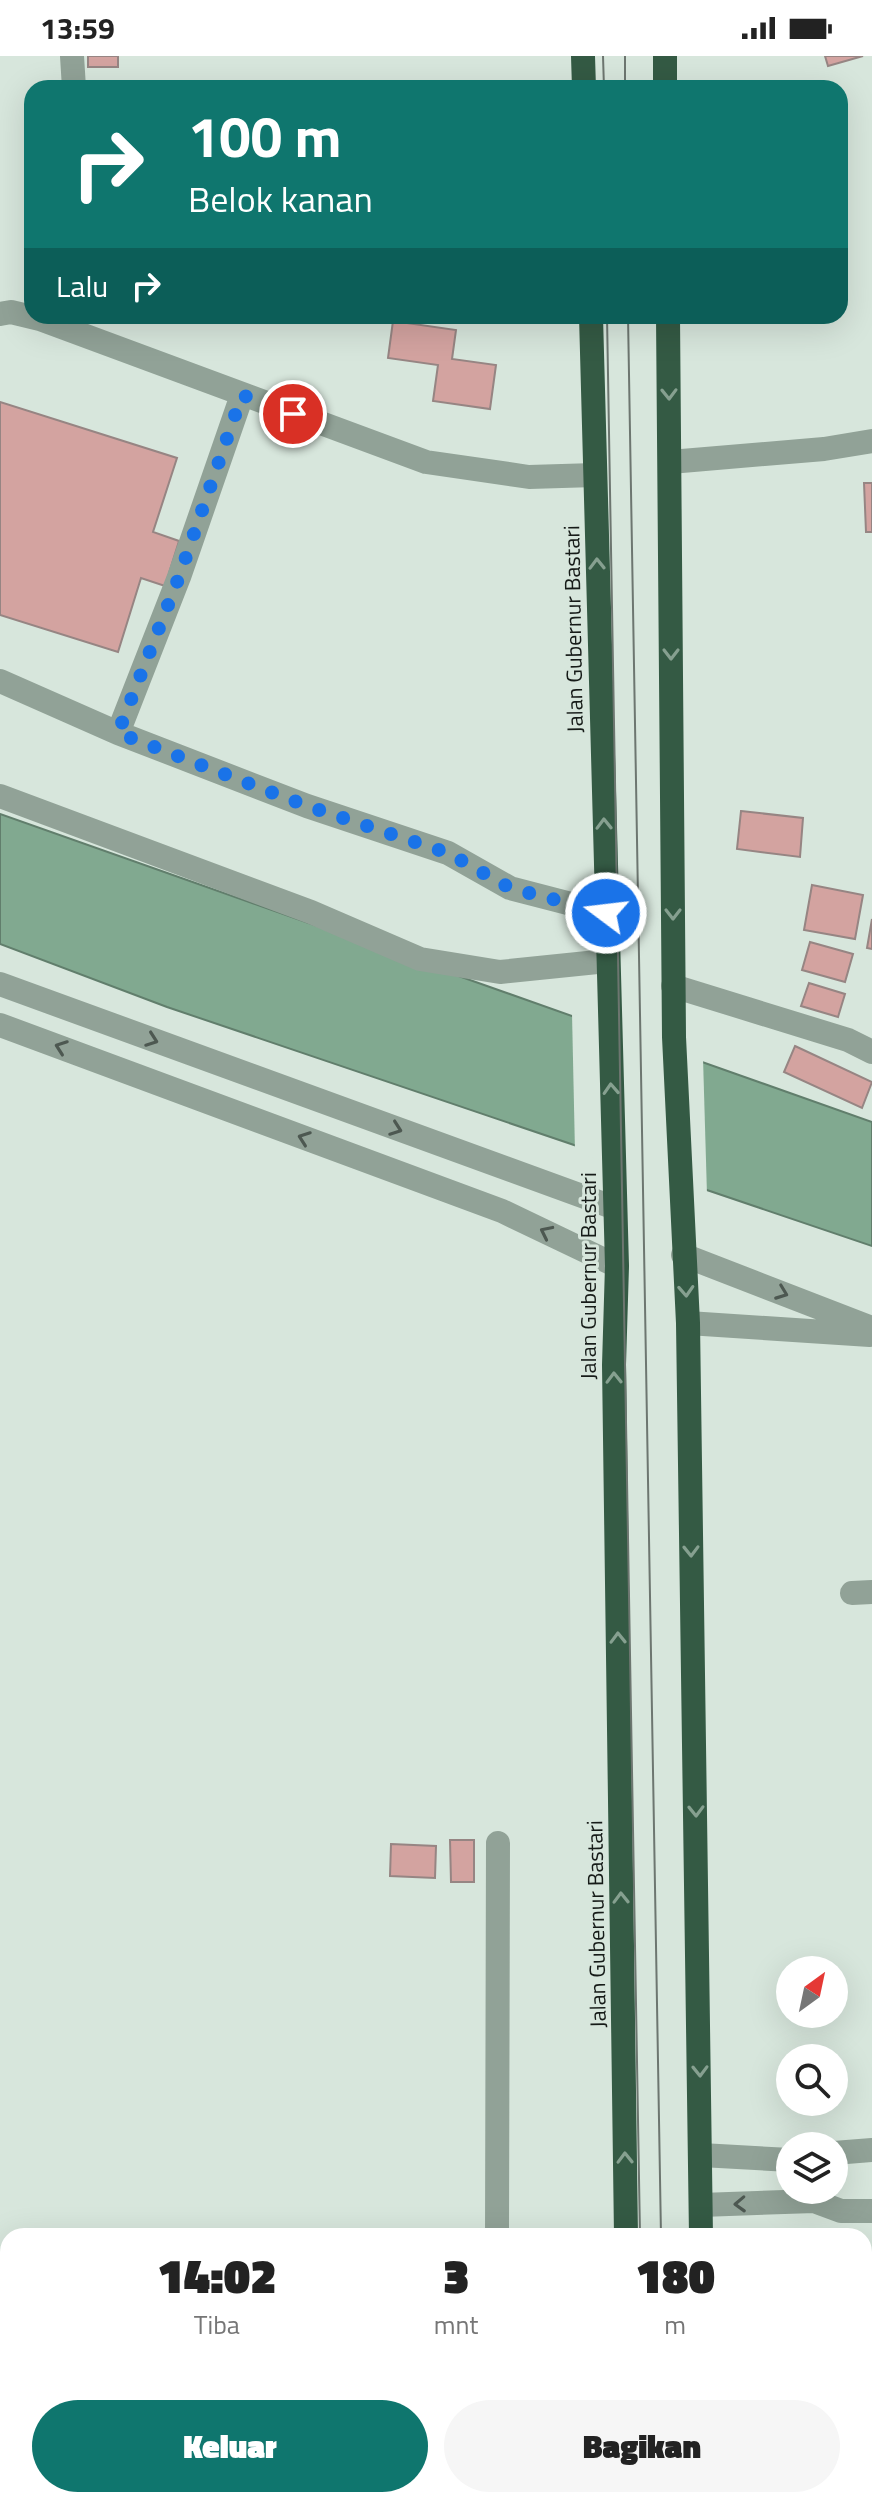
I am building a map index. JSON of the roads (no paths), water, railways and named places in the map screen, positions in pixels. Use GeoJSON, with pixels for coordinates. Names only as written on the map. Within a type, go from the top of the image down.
{"type":"FeatureCollection","features":[{"type":"Feature","properties":{"kind":"highway"},"geometry":{"type":"LineString","coordinates":[[583,56],[584,80]]}},
{"type":"Feature","properties":{"kind":"highway"},"geometry":{"type":"LineString","coordinates":[[665,56],[665,80]]}},
{"type":"Feature","properties":{"kind":"highway","name":"Jalan Gubernur Bastari"},"geometry":{"type":"LineString","coordinates":[[591,324],[617,1266],[614,1365],[626,2228]]}},
{"type":"Feature","properties":{"kind":"highway"},"geometry":{"type":"LineString","coordinates":[[668,324],[673,986],[688,1323],[701,2228]]}},
{"type":"Feature","properties":{"kind":"street"},"geometry":{"type":"LineString","coordinates":[[72,56],[74,80]]}},
{"type":"Feature","properties":{"kind":"street"},"geometry":{"type":"LineString","coordinates":[[0,314],[11,312],[24,315]]}},
{"type":"Feature","properties":{"kind":"street"},"geometry":{"type":"LineString","coordinates":[[53,324],[426,462],[529,477],[595,475]]}},
{"type":"Feature","properties":{"kind":"street"},"geometry":{"type":"LineString","coordinates":[[118,733],[179,577],[242,395]]}},
{"type":"Feature","properties":{"kind":"street"},"geometry":{"type":"LineString","coordinates":[[670,462],[824,449],[872,441]]}},
{"type":"Feature","properties":{"kind":"street"},"geometry":{"type":"LineString","coordinates":[[0,681],[118,733],[307,806],[448,853],[510,888],[606,913]]}},
{"type":"Feature","properties":{"kind":"street"},"geometry":{"type":"LineString","coordinates":[[0,796],[311,912],[420,959],[500,972],[607,961]]}},
{"type":"Feature","properties":{"kind":"street"},"geometry":{"type":"LineString","coordinates":[[0,984],[615,1208]]}},
{"type":"Feature","properties":{"kind":"street"},"geometry":{"type":"LineString","coordinates":[[673,986],[848,1040],[872,1052]]}},
{"type":"Feature","properties":{"kind":"street"},"geometry":{"type":"LineString","coordinates":[[0,1025],[502,1211],[617,1266]]}},
{"type":"Feature","properties":{"kind":"street"},"geometry":{"type":"LineString","coordinates":[[683,1255],[872,1328]]}},
{"type":"Feature","properties":{"kind":"street"},"geometry":{"type":"LineString","coordinates":[[688,1323],[872,1335]]}},
{"type":"Feature","properties":{"kind":"street"},"geometry":{"type":"LineString","coordinates":[[497,2228],[498,1843]]}},
{"type":"Feature","properties":{"kind":"street"},"geometry":{"type":"LineString","coordinates":[[848,2152],[872,2150]]}},
{"type":"Feature","properties":{"kind":"street"},"geometry":{"type":"LineString","coordinates":[[701,2155],[776,2159]]}},
{"type":"Feature","properties":{"kind":"street"},"geometry":{"type":"LineString","coordinates":[[701,2205],[814,2201],[841,2211],[872,2211]]}},
{"type":"Feature","properties":{"kind":"tram line"},"geometry":{"type":"LineString","coordinates":[[603,56],[604,80]]}},
{"type":"Feature","properties":{"kind":"tram line"},"geometry":{"type":"LineString","coordinates":[[625,56],[625,80]]}},
{"type":"Feature","properties":{"kind":"tram line"},"geometry":{"type":"LineString","coordinates":[[607,324],[640,2228]]}},
{"type":"Feature","properties":{"kind":"tram line"},"geometry":{"type":"LineString","coordinates":[[628,324],[661,2228]]}}]}
